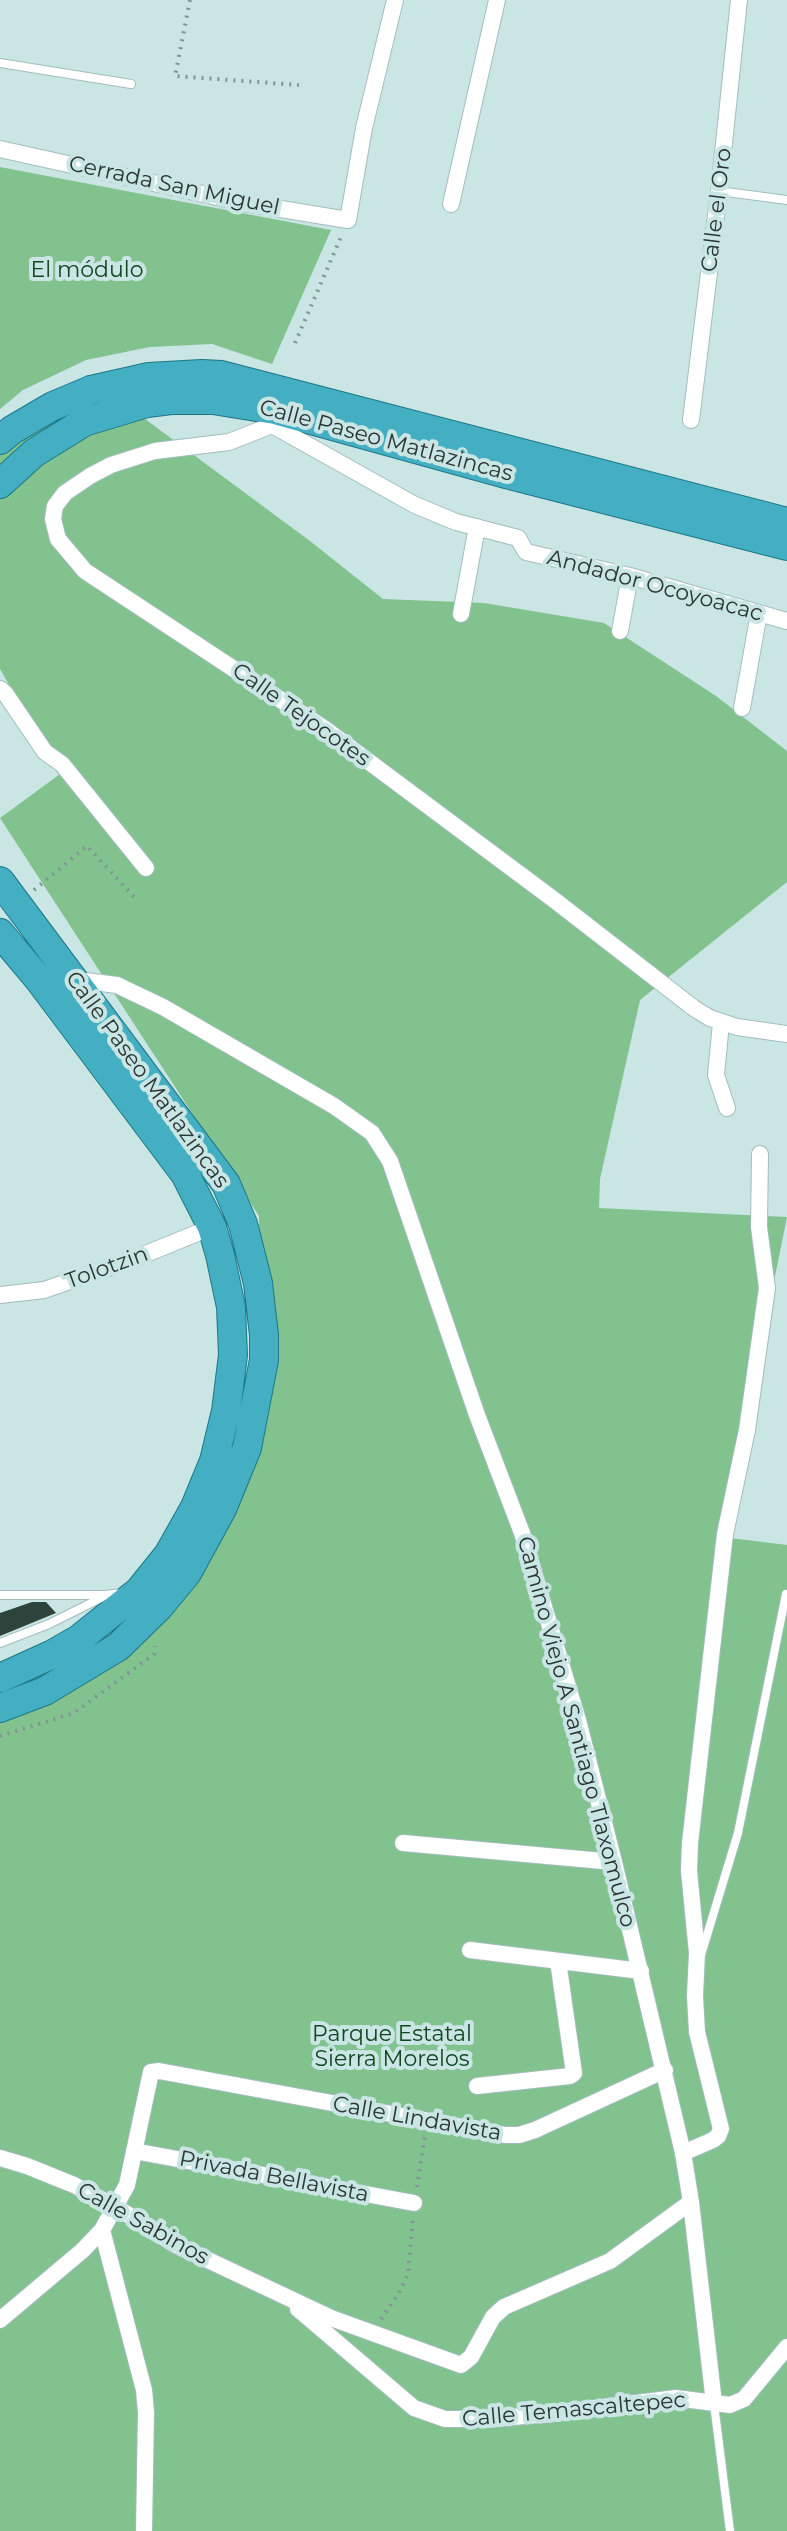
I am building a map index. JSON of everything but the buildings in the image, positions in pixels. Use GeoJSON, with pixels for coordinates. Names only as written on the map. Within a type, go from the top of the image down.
{"type":"FeatureCollection","features":[{"type":"Feature","properties":{"kind":"highway","name":"Calle Paseo Matlazincas"},"geometry":{"type":"LineString","coordinates":[[0,440],[53,406],[91,390],[149,377],[221,375],[787,522]]}},
{"type":"Feature","properties":{"kind":"highway","name":"Calle Paseo Matlazincas"},"geometry":{"type":"LineString","coordinates":[[0,484],[59,435],[112,412],[147,403],[192,399],[248,404],[273,417],[787,546]]}},
{"type":"Feature","properties":{"kind":"highway","name":"Calle Paseo Matlazincas"},"geometry":{"type":"LineString","coordinates":[[0,881],[226,1184],[243,1224],[258,1283],[264,1360],[247,1448],[222,1509],[187,1573],[159,1607],[118,1647],[45,1691],[0,1708]]}},
{"type":"Feature","properties":{"kind":"highway","name":"Calle Paseo Matlazincas"},"geometry":{"type":"LineString","coordinates":[[0,933],[166,1145],[185,1174],[212,1227],[227,1280],[233,1355],[226,1411],[214,1461],[195,1507],[168,1555],[139,1591],[79,1639],[0,1678]]}},
{"type":"Feature","properties":{"kind":"street"},"geometry":{"type":"LineString","coordinates":[[348,220],[364,128],[395,0]]}},
{"type":"Feature","properties":{"kind":"street"},"geometry":{"type":"LineString","coordinates":[[451,204],[497,0]]}},
{"type":"Feature","properties":{"kind":"street","name":"Calle el Oro"},"geometry":{"type":"LineString","coordinates":[[691,420],[739,0]]}},
{"type":"Feature","properties":{"kind":"street","name":"Cerrada San Miguel"},"geometry":{"type":"LineString","coordinates":[[0,149],[244,203],[348,220]]}},
{"type":"Feature","properties":{"kind":"street","name":"Andador Ocoyoacac"},"geometry":{"type":"LineString","coordinates":[[273,417],[415,505],[456,522],[518,538],[526,552],[630,576],[787,621]]}},
{"type":"Feature","properties":{"kind":"street","name":"Calle Tejocotes"},"geometry":{"type":"LineString","coordinates":[[273,417],[229,442],[155,451],[100,470],[58,499],[53,519],[58,539],[85,571],[325,729],[542,890],[695,1009],[721,1023],[787,1034]]}},
{"type":"Feature","properties":{"kind":"street"},"geometry":{"type":"LineString","coordinates":[[461,614],[477,527]]}},
{"type":"Feature","properties":{"kind":"street"},"geometry":{"type":"LineString","coordinates":[[620,631],[630,576]]}},
{"type":"Feature","properties":{"kind":"street"},"geometry":{"type":"LineString","coordinates":[[742,708],[759,613]]}},
{"type":"Feature","properties":{"kind":"street"},"geometry":{"type":"LineString","coordinates":[[0,689],[45,752],[62,764],[146,868]]}},
{"type":"Feature","properties":{"kind":"street","name":"Camino Viejo A Santiago Tlaxomulco"},"geometry":{"type":"LineString","coordinates":[[40,981],[73,978],[103,982],[137,993],[334,1106],[372,1133],[390,1161],[477,1415],[522,1533],[550,1622],[614,1862],[683,2153],[714,2403]]}},
{"type":"Feature","properties":{"kind":"street"},"geometry":{"type":"LineString","coordinates":[[721,1023],[716,1075],[727,1108]]}},
{"type":"Feature","properties":{"kind":"street"},"geometry":{"type":"LineString","coordinates":[[683,2153],[713,2140],[721,2129],[697,2032],[689,1871],[694,1792],[725,1534],[747,1430],[767,1288],[759,1227],[760,1154]]}},
{"type":"Feature","properties":{"kind":"street","name":"Tolotzin"},"geometry":{"type":"LineString","coordinates":[[0,1295],[44,1290],[131,1260],[212,1227]]}},
{"type":"Feature","properties":{"kind":"street"},"geometry":{"type":"LineString","coordinates":[[403,1843],[614,1862]]}},
{"type":"Feature","properties":{"kind":"street"},"geometry":{"type":"LineString","coordinates":[[470,1950],[641,1971]]}},
{"type":"Feature","properties":{"kind":"street"},"geometry":{"type":"LineString","coordinates":[[477,2086],[570,2076],[574,2073],[558,1961]]}},
{"type":"Feature","properties":{"kind":"street","name":"Calle Lindavista"},"geometry":{"type":"LineString","coordinates":[[134,2151],[150,2075],[154,2070],[427,2122],[519,2135],[665,2070]]}},
{"type":"Feature","properties":{"kind":"street"},"geometry":{"type":"LineString","coordinates":[[0,2320],[83,2250],[102,2230],[127,2185],[134,2151]]}},
{"type":"Feature","properties":{"kind":"street","name":"Privada Bellavista"},"geometry":{"type":"LineString","coordinates":[[134,2151],[414,2203]]}},
{"type":"Feature","properties":{"kind":"street","name":"Calle Sabinos"},"geometry":{"type":"LineString","coordinates":[[0,2158],[74,2185],[174,2244],[283,2296]]}},
{"type":"Feature","properties":{"kind":"street"},"geometry":{"type":"LineString","coordinates":[[283,2296],[372,2334],[456,2364],[466,2363],[493,2317],[504,2307],[610,2261],[691,2202]]}},
{"type":"Feature","properties":{"kind":"street"},"geometry":{"type":"LineString","coordinates":[[102,2230],[144,2390],[144,2531]]}},
{"type":"Feature","properties":{"kind":"street","name":"Calle Temascaltepec"},"geometry":{"type":"LineString","coordinates":[[283,2296],[414,2408],[433,2417],[459,2420],[676,2398],[730,2405],[744,2399],[787,2347]]}},
{"type":"Feature","properties":{"kind":"lane"},"geometry":{"type":"LineString","coordinates":[[0,63],[131,84]]}},
{"type":"Feature","properties":{"kind":"lane"},"geometry":{"type":"LineString","coordinates":[[719,191],[787,200]]}},
{"type":"Feature","properties":{"kind":"lane"},"geometry":{"type":"LineString","coordinates":[[0,1595],[105,1595],[139,1591]]}},
{"type":"Feature","properties":{"kind":"lane"},"geometry":{"type":"LineString","coordinates":[[696,1972],[738,1833],[786,1594]]}},
{"type":"Feature","properties":{"kind":"lane"},"geometry":{"type":"LineString","coordinates":[[0,1643],[49,1624],[105,1595]]}},
{"type":"Feature","properties":{"kind":"lane","name":"Camino Viejo A Santiago Tlaxomulco"},"geometry":{"type":"LineString","coordinates":[[714,2403],[730,2531]]}},
{"type":"Feature","properties":{"kind":"path"},"geometry":{"type":"LineString","coordinates":[[190,0],[175,76],[299,85]]}},
{"type":"Feature","properties":{"kind":"path"},"geometry":{"type":"LineString","coordinates":[[295,343],[348,220]]}},
{"type":"Feature","properties":{"kind":"path"},"geometry":{"type":"LineString","coordinates":[[17,905],[87,846],[136,899]]}},
{"type":"Feature","properties":{"kind":"path"},"geometry":{"type":"LineString","coordinates":[[372,2334],[408,2274],[414,2203],[427,2122]]}},
{"type":"Feature","properties":{"kind":"green space","name":"El módulo"},"geometry":{"type":"Polygon","coordinates":[[[0,167],[331,230],[272,364],[212,344],[150,347],[86,360],[23,390],[0,409],[0,167]]]}},
{"type":"Feature","properties":{"kind":"green space","name":"Parque Estatal Sierra Morelos"},"geometry":{"type":"Polygon","coordinates":[[[95,382],[383,599],[484,603],[604,623],[716,696],[787,751],[787,882],[640,1000],[600,1179],[599,1208],[787,1217],[722,1537],[787,1545],[787,2531],[0,2531],[0,1681],[125,1621],[204,1539],[261,1401],[259,1216],[0,818],[60,774],[0,669],[0,448],[95,382]]]}}]}
